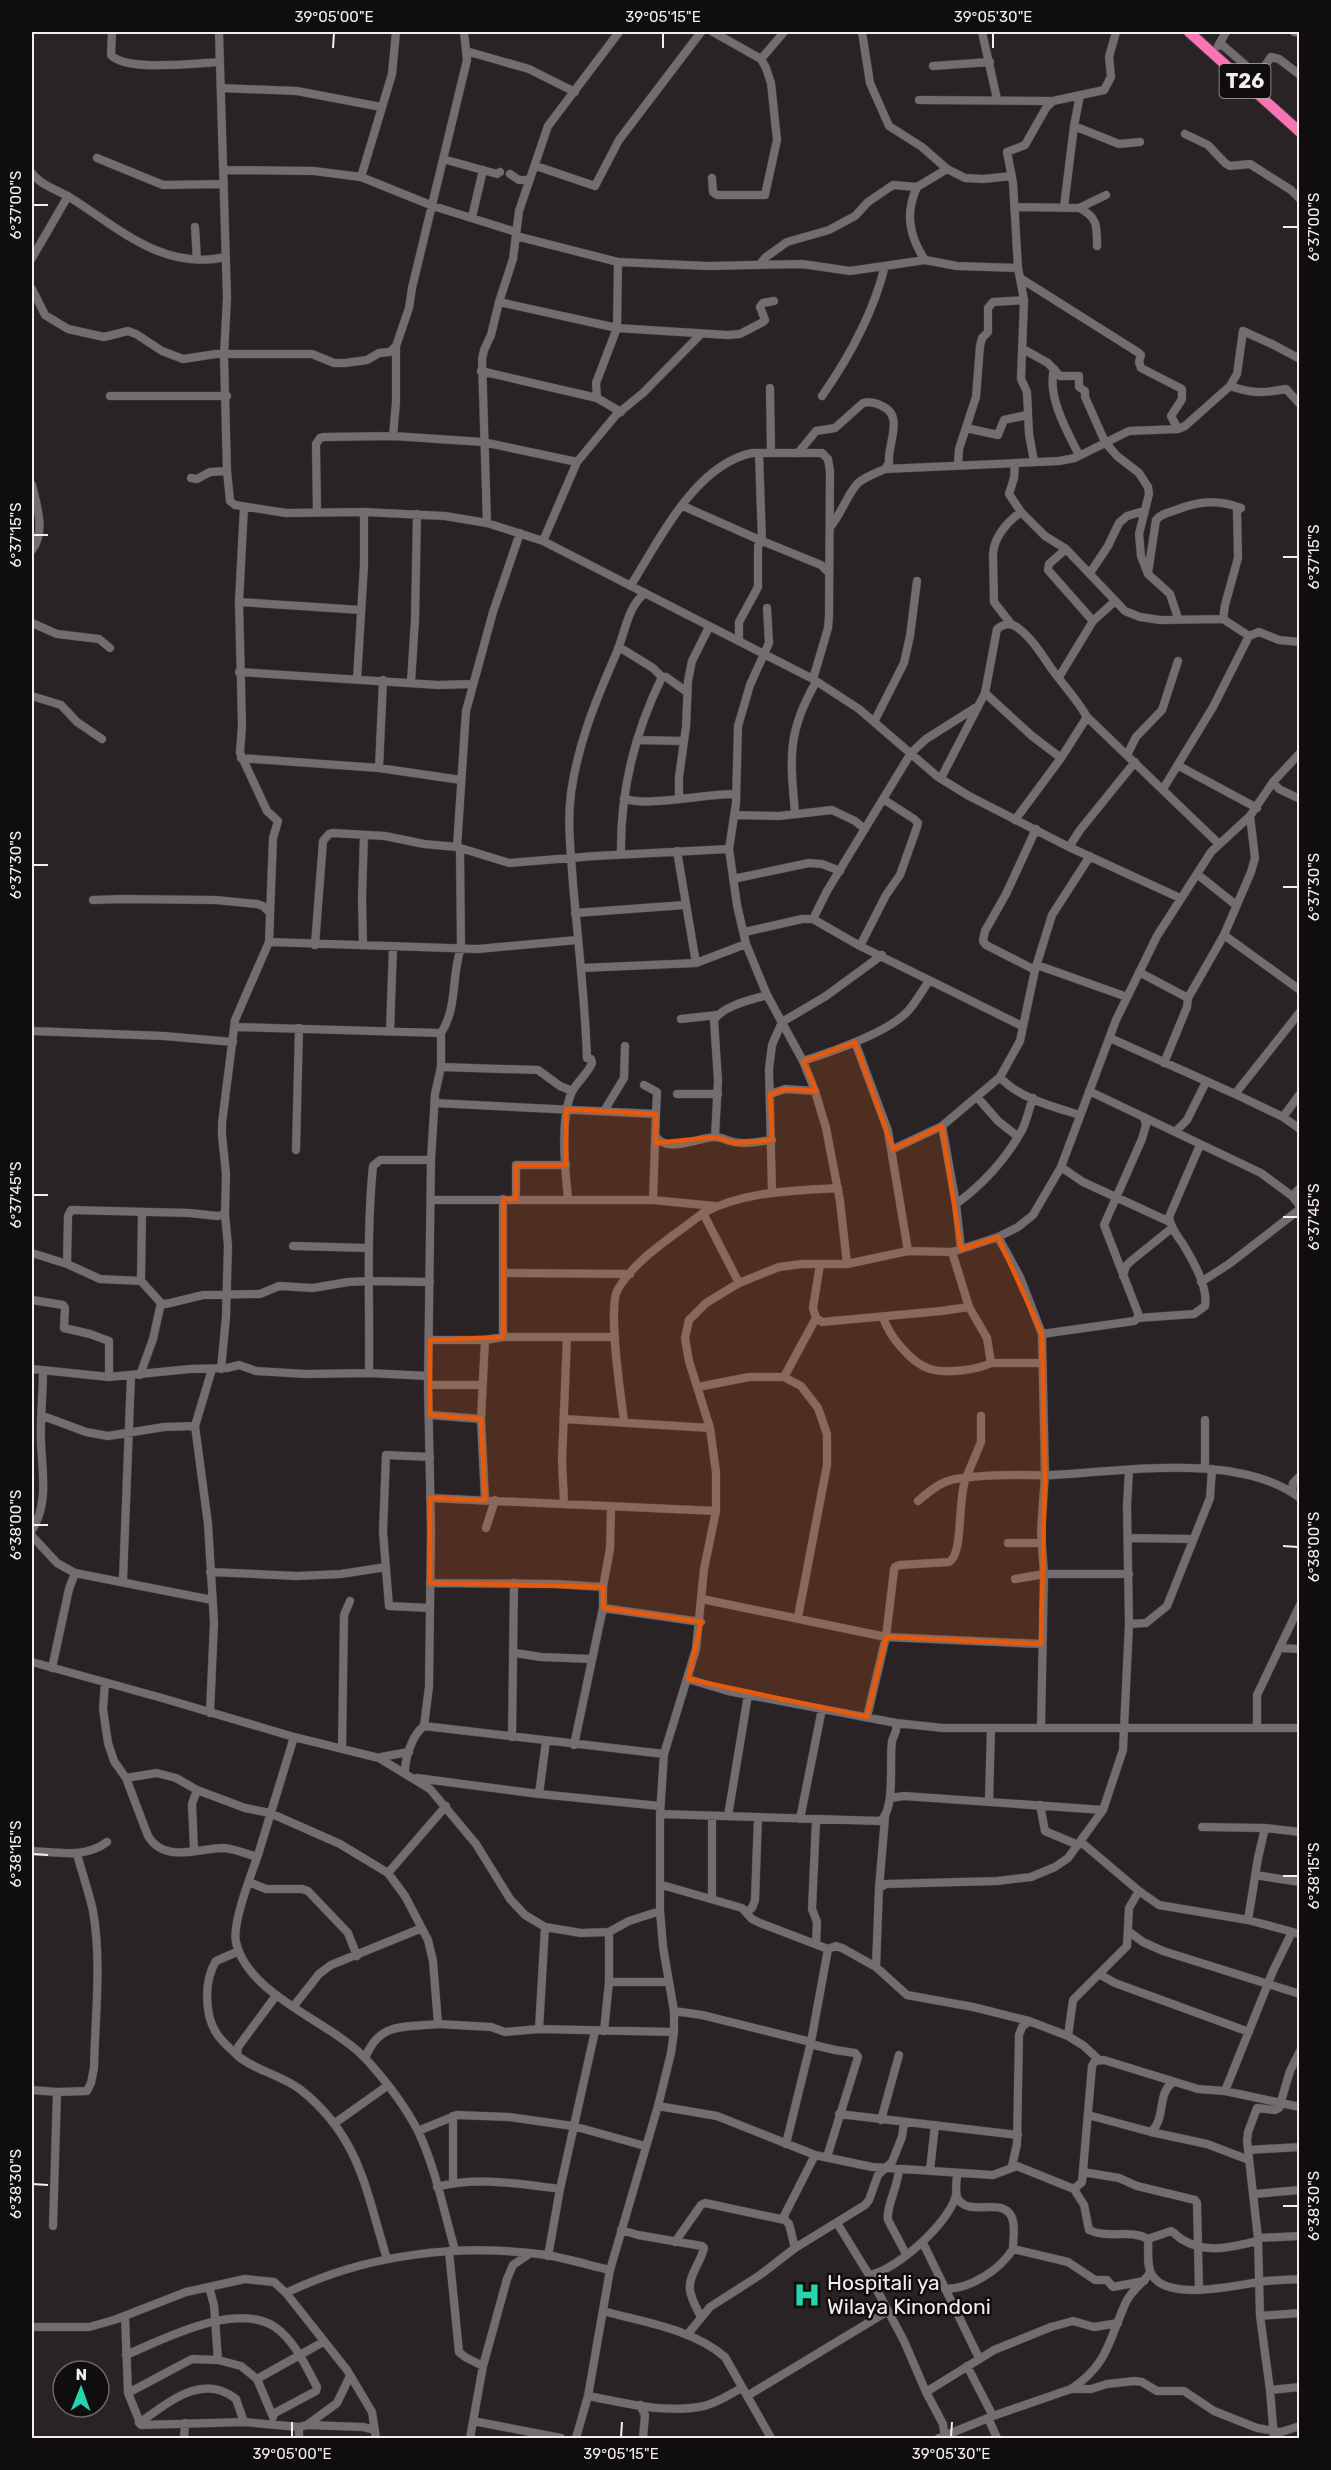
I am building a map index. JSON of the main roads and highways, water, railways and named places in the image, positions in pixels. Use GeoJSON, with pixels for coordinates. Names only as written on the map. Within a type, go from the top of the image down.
{"type":"FeatureCollection","features":[{"type":"Feature","properties":{"kind":"highway","name":"T26"},"geometry":{"type":"LineString","coordinates":[[1190,32],[1217,47],[1299,132]]}},
{"type":"Feature","properties":{"kind":"place","name":"Hospitali ya Wilaya Kinondoni"},"geometry":{"type":"Point","coordinates":[807,2295]}}]}
